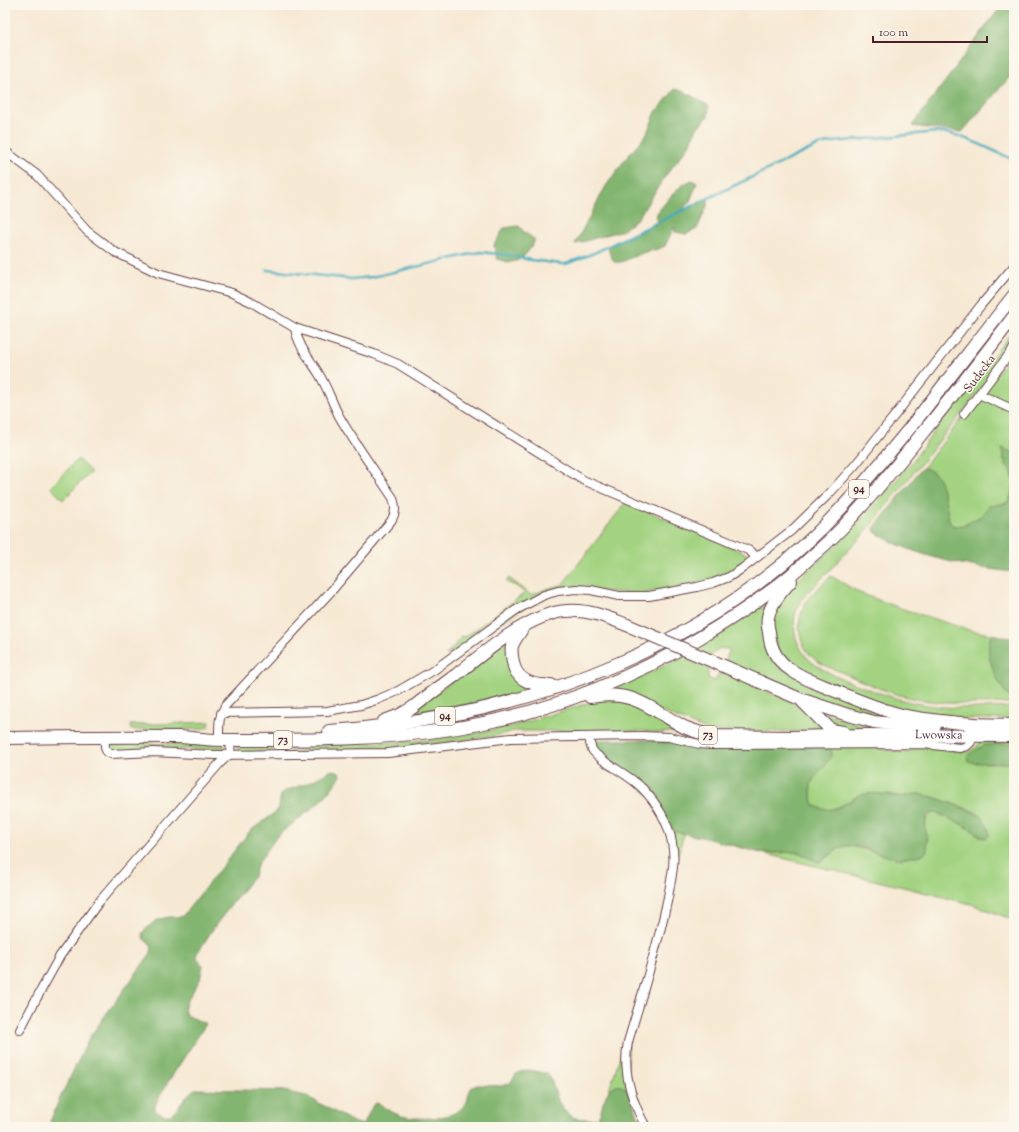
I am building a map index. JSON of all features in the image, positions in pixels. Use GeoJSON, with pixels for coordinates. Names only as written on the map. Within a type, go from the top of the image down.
{"type":"FeatureCollection","features":[{"type":"Feature","properties":{"kind":"main road","name":"94"},"geometry":{"type":"LineString","coordinates":[[366,728],[404,723],[474,710],[522,698],[576,680],[614,665],[684,632],[750,589],[793,555],[864,483],[936,395],[1014,294]]}},
{"type":"Feature","properties":{"kind":"main road","name":"94"},"geometry":{"type":"LineString","coordinates":[[561,702],[615,681],[674,653],[730,620],[774,588],[808,560],[851,519],[894,469],[1014,316]]}},
{"type":"Feature","properties":{"kind":"main road"},"geometry":{"type":"LineString","coordinates":[[808,560],[775,601],[768,617],[770,642],[773,651],[779,660],[790,670],[804,678],[872,706],[902,715],[974,730]]}},
{"type":"Feature","properties":{"kind":"main road","name":"73"},"geometry":{"type":"LineString","coordinates":[[5,738],[184,737],[306,733],[366,728],[412,708],[503,639],[538,618],[557,612],[576,611],[598,614],[628,625],[800,699],[874,722],[974,730]]}},
{"type":"Feature","properties":{"kind":"main road"},"geometry":{"type":"LineString","coordinates":[[524,626],[512,646],[513,666],[523,680],[539,685],[551,685],[576,680]]}},
{"type":"Feature","properties":{"kind":"main road","name":"73"},"geometry":{"type":"LineString","coordinates":[[184,737],[219,740],[283,740],[383,737],[476,725],[530,712],[561,702],[606,694],[629,698],[648,705],[685,727],[711,736],[793,737],[864,735]]}},
{"type":"Feature","properties":{"kind":"main road"},"geometry":{"type":"LineString","coordinates":[[800,699],[831,730],[864,735]]}},
{"type":"Feature","properties":{"kind":"main road","name":"Lwowska"},"geometry":{"type":"LineString","coordinates":[[864,735],[974,730],[1014,725]]}},
{"type":"Feature","properties":{"kind":"main road","name":"Lwowska"},"geometry":{"type":"LineString","coordinates":[[974,730],[1014,736]]}},
{"type":"Feature","properties":{"kind":"street"},"geometry":{"type":"LineString","coordinates":[[5,151],[37,176],[87,231],[115,252],[158,273],[242,297],[295,328],[374,354],[398,364],[583,480],[748,550],[757,557]]}},
{"type":"Feature","properties":{"kind":"street"},"geometry":{"type":"LineString","coordinates":[[221,713],[312,712],[343,709],[361,705],[398,691],[416,681],[434,670],[521,607],[558,591],[576,589],[591,590],[619,596],[649,596],[697,587],[729,577],[792,530],[812,512],[843,479],[895,416],[981,305],[1014,266]]}},
{"type":"Feature","properties":{"kind":"street"},"geometry":{"type":"LineString","coordinates":[[219,735],[221,713],[230,701],[334,588],[391,521],[396,505],[393,498],[338,414],[320,375],[299,343],[295,328]]}},
{"type":"Feature","properties":{"kind":"street","name":"Sudecka"},"geometry":{"type":"LineString","coordinates":[[964,414],[1014,348]]}},
{"type":"Feature","properties":{"kind":"street"},"geometry":{"type":"LineString","coordinates":[[979,394],[1014,410]]}},
{"type":"Feature","properties":{"kind":"street"},"geometry":{"type":"LineString","coordinates":[[105,737],[106,751],[108,754],[153,752],[230,754],[388,753],[497,739],[641,736],[669,737],[711,745],[924,744],[960,748],[967,746],[974,730]]}},
{"type":"Feature","properties":{"kind":"street"},"geometry":{"type":"LineString","coordinates":[[589,737],[590,745],[598,756],[630,778],[649,796],[667,825],[672,844],[673,868],[666,906],[659,936],[628,1042],[626,1057],[629,1086],[637,1109],[646,1127]]}},
{"type":"Feature","properties":{"kind":"street"},"geometry":{"type":"LineString","coordinates":[[20,1030],[60,956],[98,903],[220,763],[230,754],[231,740]]}},
{"type":"Feature","properties":{"kind":"green space"},"geometry":{"type":"Polygon","coordinates":[[[1002,5],[1014,5],[1014,72],[962,132],[912,126],[1002,5]]]}},
{"type":"Feature","properties":{"kind":"green space"},"geometry":{"type":"Polygon","coordinates":[[[675,89],[685,92],[709,106],[708,116],[697,128],[688,147],[666,175],[638,218],[623,230],[575,244],[606,186],[624,161],[646,135],[656,112],[675,89]]]}},
{"type":"Feature","properties":{"kind":"green space"},"geometry":{"type":"Polygon","coordinates":[[[692,180],[697,183],[690,201],[680,212],[708,199],[708,204],[697,229],[686,234],[675,232],[674,227],[665,246],[621,262],[614,262],[610,255],[608,246],[656,224],[657,213],[670,197],[682,185],[692,180]]]}},
{"type":"Feature","properties":{"kind":"green space"},"geometry":{"type":"Polygon","coordinates":[[[519,226],[524,232],[535,240],[531,248],[522,258],[518,260],[508,262],[497,259],[494,245],[504,228],[519,226]]]}},
{"type":"Feature","properties":{"kind":"green space"},"geometry":{"type":"Polygon","coordinates":[[[1014,329],[1014,345],[983,387],[862,536],[803,598],[797,609],[794,626],[798,642],[806,656],[819,667],[841,678],[884,695],[924,705],[964,708],[1014,707],[1014,719],[963,719],[893,709],[805,675],[780,655],[772,628],[774,613],[781,599],[794,583],[841,541],[912,462],[1014,329]]]}},
{"type":"Feature","properties":{"kind":"green space"},"geometry":{"type":"Polygon","coordinates":[[[1014,351],[1014,453],[1002,449],[1005,462],[1011,470],[1013,476],[1013,492],[1007,503],[989,506],[981,516],[965,525],[953,526],[949,521],[939,480],[927,469],[923,468],[1014,351]]]}},
{"type":"Feature","properties":{"kind":"green space"},"geometry":{"type":"Polygon","coordinates":[[[1002,448],[1014,453],[1014,481],[1012,473],[1003,456],[1002,448]]]}},
{"type":"Feature","properties":{"kind":"green space"},"geometry":{"type":"Polygon","coordinates":[[[78,459],[91,472],[63,500],[50,487],[78,459]]]}},
{"type":"Feature","properties":{"kind":"green space"},"geometry":{"type":"Polygon","coordinates":[[[922,468],[930,471],[939,478],[949,521],[953,526],[965,525],[981,516],[989,506],[1007,503],[1012,496],[1014,485],[1014,572],[942,560],[906,548],[875,532],[874,528],[922,468]]]}},
{"type":"Feature","properties":{"kind":"green space"},"geometry":{"type":"Polygon","coordinates":[[[626,502],[743,552],[746,554],[745,562],[728,574],[710,581],[640,594],[557,588],[446,655],[463,636],[465,637],[525,593],[516,586],[506,582],[509,578],[531,595],[562,585],[626,502]]]}},
{"type":"Feature","properties":{"kind":"green space"},"geometry":{"type":"Polygon","coordinates":[[[831,576],[860,593],[900,608],[972,631],[992,634],[990,637],[1010,697],[1014,697],[1014,703],[950,703],[907,697],[886,691],[819,662],[806,650],[801,637],[799,623],[808,599],[831,576]]]}},
{"type":"Feature","properties":{"kind":"green space"},"geometry":{"type":"Polygon","coordinates":[[[772,599],[769,603],[779,666],[923,723],[848,712],[725,662],[729,651],[728,649],[718,649],[712,654],[708,667],[709,679],[715,681],[720,671],[796,704],[805,708],[829,732],[708,731],[610,690],[653,671],[694,650],[753,613],[772,599]]]}},
{"type":"Feature","properties":{"kind":"green space"},"geometry":{"type":"Polygon","coordinates":[[[992,634],[1014,639],[1014,697],[1010,698],[1005,692],[992,668],[988,649],[992,634]]]}},
{"type":"Feature","properties":{"kind":"green space"},"geometry":{"type":"Polygon","coordinates":[[[510,638],[507,652],[534,689],[477,703],[407,715],[510,638]]]}},
{"type":"Feature","properties":{"kind":"green space"},"geometry":{"type":"Polygon","coordinates":[[[613,699],[636,705],[695,735],[962,741],[959,744],[711,743],[686,739],[672,732],[514,731],[494,736],[393,749],[242,752],[238,751],[237,748],[237,746],[429,740],[516,725],[588,703],[613,699]]]}},
{"type":"Feature","properties":{"kind":"green space"},"geometry":{"type":"Polygon","coordinates":[[[823,712],[850,722],[890,730],[847,730],[835,726],[823,715],[823,712]]]}},
{"type":"Feature","properties":{"kind":"green space"},"geometry":{"type":"Polygon","coordinates":[[[210,722],[208,727],[201,729],[131,730],[130,725],[210,722]]]}},
{"type":"Feature","properties":{"kind":"green space"},"geometry":{"type":"Polygon","coordinates":[[[597,740],[648,740],[693,745],[819,746],[830,749],[832,754],[812,782],[811,791],[814,805],[825,809],[834,809],[860,795],[868,793],[900,797],[918,794],[951,803],[977,814],[986,823],[989,836],[986,838],[982,837],[969,828],[938,813],[931,813],[925,822],[927,849],[925,853],[918,856],[895,858],[857,846],[845,846],[818,862],[798,852],[757,852],[673,831],[654,799],[596,752],[597,740]]]}},
{"type":"Feature","properties":{"kind":"green space"},"geometry":{"type":"Polygon","coordinates":[[[1014,740],[1014,920],[971,904],[757,852],[798,852],[818,862],[822,861],[843,846],[850,846],[902,859],[923,854],[928,839],[925,830],[925,823],[929,816],[935,813],[938,813],[969,828],[981,837],[986,838],[976,812],[919,794],[902,797],[889,794],[855,798],[841,806],[829,810],[821,809],[814,805],[811,795],[812,782],[814,777],[832,755],[819,746],[870,746],[903,753],[923,746],[965,752],[977,746],[980,742],[1014,740]]]}},
{"type":"Feature","properties":{"kind":"green space"},"geometry":{"type":"Polygon","coordinates":[[[185,743],[225,746],[223,752],[198,749],[112,751],[108,746],[109,744],[185,743]]]}},
{"type":"Feature","properties":{"kind":"green space"},"geometry":{"type":"Polygon","coordinates":[[[1014,743],[1014,763],[975,763],[968,761],[967,757],[971,753],[985,745],[1014,743]]]}},
{"type":"Feature","properties":{"kind":"green space"},"geometry":{"type":"Polygon","coordinates":[[[332,770],[339,772],[341,776],[324,798],[278,835],[258,863],[254,876],[217,923],[196,955],[198,960],[203,965],[200,980],[187,1000],[184,1010],[186,1015],[206,1024],[168,1082],[155,1105],[155,1110],[162,1115],[173,1113],[195,1089],[283,1091],[306,1096],[353,1122],[363,1125],[373,1105],[377,1103],[396,1114],[411,1118],[440,1117],[457,1112],[462,1108],[471,1088],[477,1085],[502,1086],[510,1083],[517,1073],[527,1070],[547,1073],[550,1077],[559,1103],[568,1114],[575,1118],[595,1119],[599,1117],[607,1093],[615,1086],[621,1086],[627,1089],[643,1127],[48,1127],[59,1100],[91,1035],[151,953],[152,946],[144,939],[142,934],[146,929],[159,920],[169,917],[182,917],[250,831],[275,813],[279,807],[281,794],[285,791],[308,783],[332,770]]]}},
{"type":"Feature","properties":{"kind":"green space"},"geometry":{"type":"Polygon","coordinates":[[[673,831],[684,834],[676,862],[673,831]]]}},
{"type":"Feature","properties":{"kind":"green space"},"geometry":{"type":"Polygon","coordinates":[[[629,1029],[627,1089],[610,1089],[608,1093],[629,1029]]]}},
{"type":"Feature","properties":{"kind":"waterway"},"geometry":{"type":"LineString","coordinates":[[267,270],[352,279],[372,277],[480,252],[566,264],[594,253],[819,145],[834,142],[937,132],[956,135],[1014,160]]}},
{"type":"Feature","properties":{"kind":"waterway"},"geometry":{"type":"LineString","coordinates":[[548,1127],[568,1124],[597,1123]]}}]}
